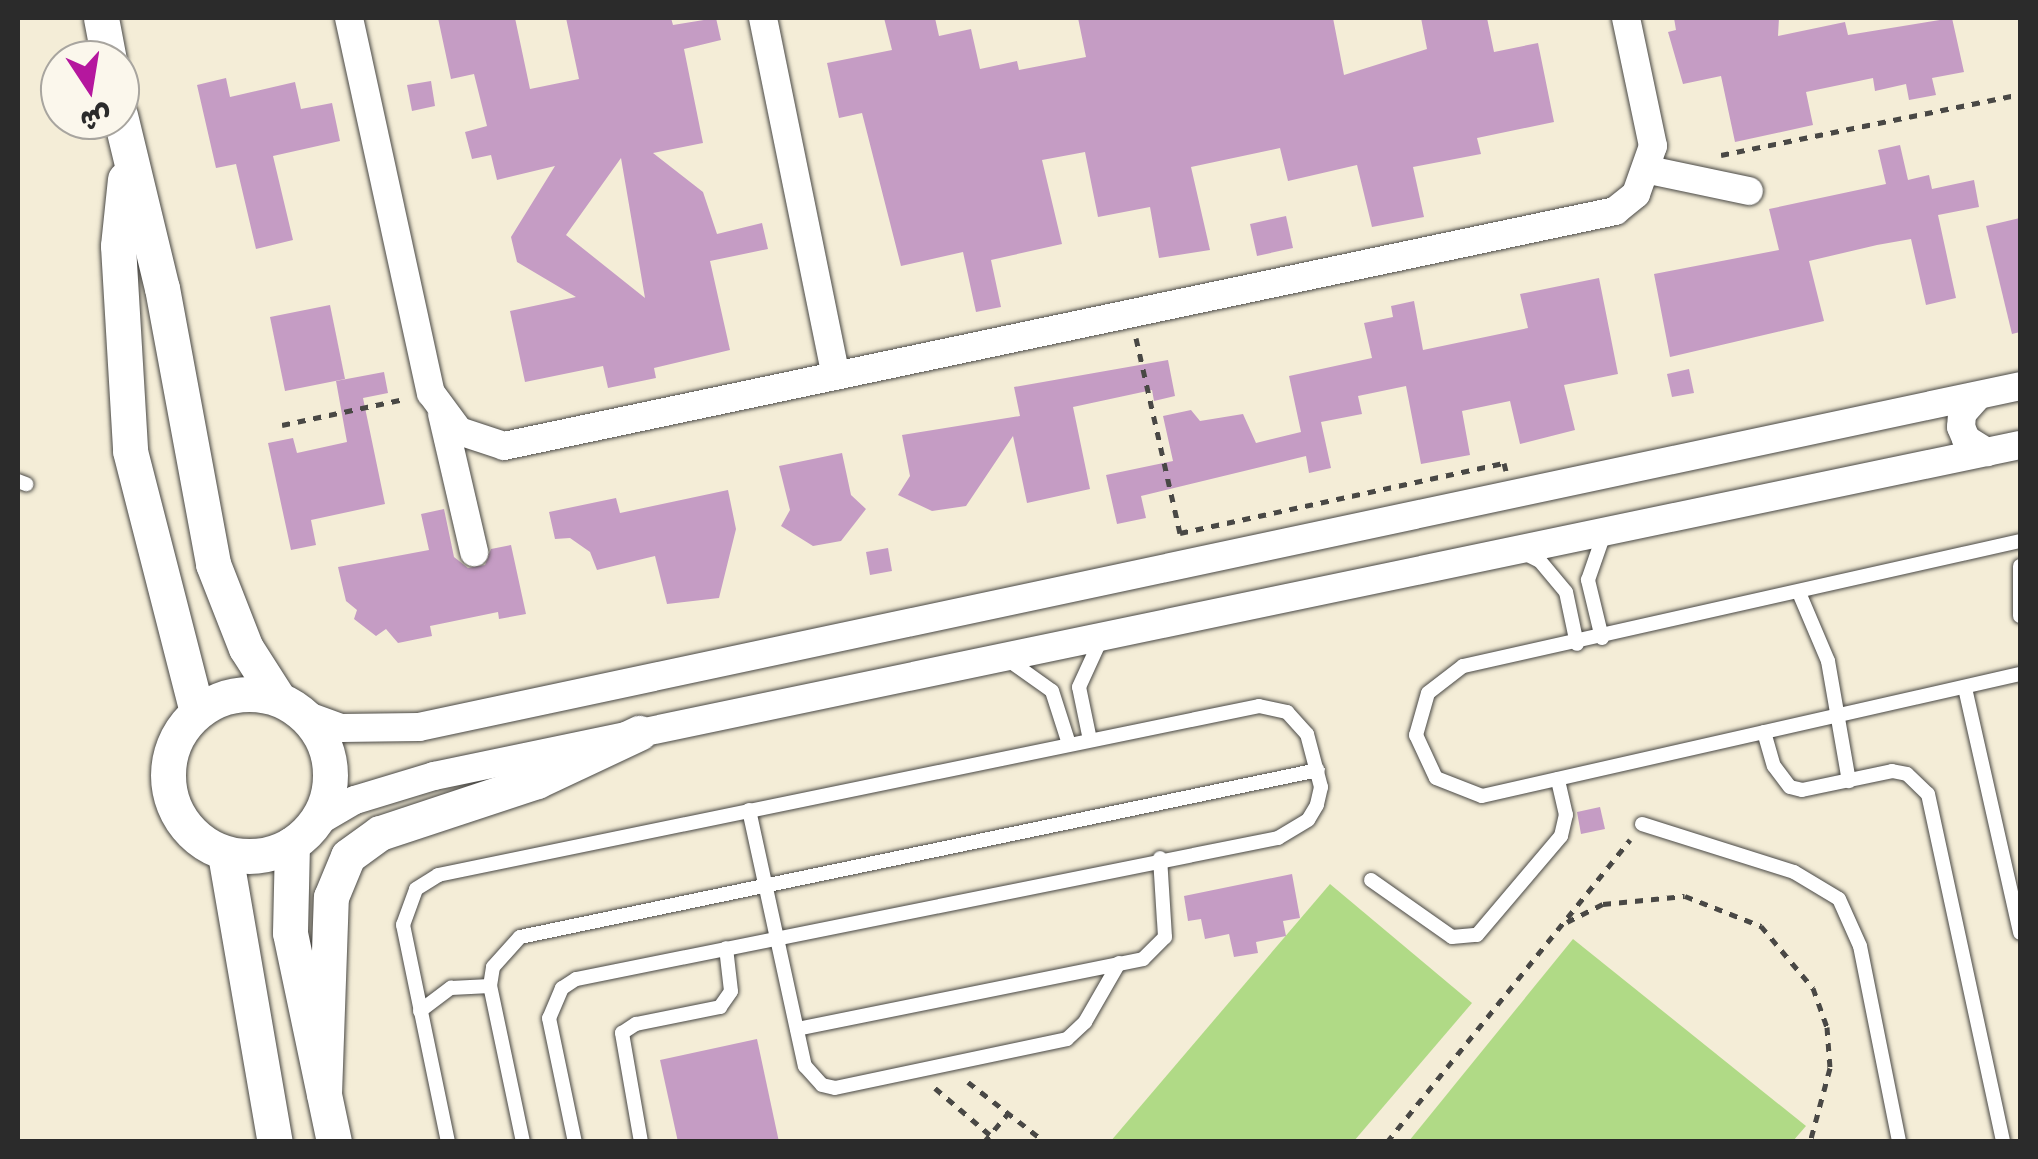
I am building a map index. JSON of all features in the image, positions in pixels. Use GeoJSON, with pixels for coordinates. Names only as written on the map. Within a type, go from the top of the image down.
{"type":"FeatureCollection","features":[{"type":"Feature","properties":{"kind":"street"},"geometry":{"type":"LineString","coordinates":[[349,18],[474,552]]}},
{"type":"Feature","properties":{"kind":"street"},"geometry":{"type":"LineString","coordinates":[[763,18],[836,376]]}},
{"type":"Feature","properties":{"kind":"street"},"geometry":{"type":"LineString","coordinates":[[437,403],[459,431],[504,446],[1590,220],[1636,194],[1649,170],[1653,146],[1626,18]]}},
{"type":"Feature","properties":{"kind":"street"},"geometry":{"type":"LineString","coordinates":[[125,140],[162,288],[212,564],[238,632],[291,707],[323,739],[331,768],[328,797],[303,834],[290,933],[334,1142]]}},
{"type":"Feature","properties":{"kind":"street"},"geometry":{"type":"LineString","coordinates":[[128,158],[118,246],[130,451],[197,712]]}},
{"type":"Feature","properties":{"kind":"street"},"geometry":{"type":"LineString","coordinates":[[1649,170],[1749,191]]}},
{"type":"Feature","properties":{"kind":"street"},"geometry":{"type":"LineString","coordinates":[[2020,386],[419,727],[341,728],[250,693],[197,712],[176,739],[168,772],[173,805],[192,833],[225,854],[270,854],[394,785],[2020,445]]}},
{"type":"Feature","properties":{"kind":"street"},"geometry":{"type":"LineString","coordinates":[[1978,396],[1962,414],[1961,427],[1966,439],[1987,452]]}},
{"type":"Feature","properties":{"kind":"street"},"geometry":{"type":"LineString","coordinates":[[324,1094],[331,897],[348,856],[380,833],[537,782],[639,734]]}},
{"type":"Feature","properties":{"kind":"street"},"geometry":{"type":"LineString","coordinates":[[225,854],[275,1142]]}},
{"type":"Feature","properties":{"kind":"lane"},"geometry":{"type":"LineString","coordinates":[[1602,638],[1588,580],[1604,533]]}},
{"type":"Feature","properties":{"kind":"lane"},"geometry":{"type":"LineString","coordinates":[[2020,541],[1800,596],[1462,666],[1428,693],[1418,713],[1421,757],[1457,792],[1482,796],[2020,674]]}},
{"type":"Feature","properties":{"kind":"lane"},"geometry":{"type":"LineString","coordinates":[[1521,552],[1540,561],[1566,592],[1577,644]]}},
{"type":"Feature","properties":{"kind":"lane"},"geometry":{"type":"LineString","coordinates":[[2020,566],[2020,616]]}},
{"type":"Feature","properties":{"kind":"lane"},"geometry":{"type":"LineString","coordinates":[[1800,596],[1828,661],[1849,781]]}},
{"type":"Feature","properties":{"kind":"lane"},"geometry":{"type":"LineString","coordinates":[[1090,740],[1079,687],[1101,640]]}},
{"type":"Feature","properties":{"kind":"lane"},"geometry":{"type":"LineString","coordinates":[[1007,658],[1052,691],[1069,744]]}},
{"type":"Feature","properties":{"kind":"lane"},"geometry":{"type":"LineString","coordinates":[[1965,688],[2020,933]]}},
{"type":"Feature","properties":{"kind":"lane"},"geometry":{"type":"LineString","coordinates":[[448,1142],[403,925],[409,900],[426,881],[1090,740],[1274,707],[1299,722],[1318,770],[1317,805],[1294,831],[592,975],[562,988],[549,1018],[575,1142]]}},
{"type":"Feature","properties":{"kind":"lane"},"geometry":{"type":"LineString","coordinates":[[1764,732],[1774,766],[1790,787],[1907,774],[1928,794],[2003,1142]]}},
{"type":"Feature","properties":{"kind":"lane"},"geometry":{"type":"LineString","coordinates":[[523,1142],[490,986],[494,966],[520,937],[1318,770]]}},
{"type":"Feature","properties":{"kind":"lane"},"geometry":{"type":"LineString","coordinates":[[1371,880],[1452,937],[1476,935],[1561,836],[1566,815],[1558,779]]}},
{"type":"Feature","properties":{"kind":"lane"},"geometry":{"type":"LineString","coordinates":[[750,810],[805,1066],[822,1085],[915,1072],[1066,1039],[1085,1022],[1120,963]]}},
{"type":"Feature","properties":{"kind":"lane"},"geometry":{"type":"LineString","coordinates":[[1642,824],[1794,872],[1839,898],[1860,946],[1899,1142]]}},
{"type":"Feature","properties":{"kind":"lane"},"geometry":{"type":"LineString","coordinates":[[796,1029],[1153,954],[1165,937],[1160,858]]}},
{"type":"Feature","properties":{"kind":"lane"},"geometry":{"type":"LineString","coordinates":[[641,1142],[622,1033],[636,1024],[720,1006],[730,992],[726,948]]}},
{"type":"Feature","properties":{"kind":"lane"},"geometry":{"type":"LineString","coordinates":[[420,1011],[452,988],[490,986]]}},
{"type":"Feature","properties":{"kind":"path"},"geometry":{"type":"LineString","coordinates":[[1708,158],[2020,94]]}},
{"type":"Feature","properties":{"kind":"path"},"geometry":{"type":"LineString","coordinates":[[1131,316],[1180,533],[1504,463],[1511,497]]}},
{"type":"Feature","properties":{"kind":"path"},"geometry":{"type":"LineString","coordinates":[[282,425],[437,403]]}},
{"type":"Feature","properties":{"kind":"path"},"geometry":{"type":"LineString","coordinates":[[1387,1142],[1642,824]]}},
{"type":"Feature","properties":{"kind":"path"},"geometry":{"type":"LineString","coordinates":[[1567,922],[1604,904],[1685,896],[1760,926],[1806,977],[1826,1027],[1830,1068],[1810,1142]]}},
{"type":"Feature","properties":{"kind":"path"},"geometry":{"type":"LineString","coordinates":[[945,1065],[1044,1142]]}},
{"type":"Feature","properties":{"kind":"path"},"geometry":{"type":"LineString","coordinates":[[915,1072],[990,1134]]}},
{"type":"Feature","properties":{"kind":"path"},"geometry":{"type":"LineString","coordinates":[[984,1142],[1008,1114]]}},
{"type":"Feature","properties":{"kind":"green space"},"geometry":{"type":"Polygon","coordinates":[[[1330,884],[1472,1003],[1354,1141],[1110,1142],[1330,884]]]}},
{"type":"Feature","properties":{"kind":"green space"},"geometry":{"type":"Polygon","coordinates":[[[1573,939],[1806,1126],[1793,1141],[1409,1141],[1573,939]]]}},
{"type":"Feature","properties":{"kind":"building"},"geometry":{"type":"Polygon","coordinates":[[[438,18],[515,18],[530,89],[579,79],[566,18],[671,18],[673,25],[716,18],[721,40],[684,49],[703,143],[653,153],[703,192],[717,234],[762,223],[768,249],[710,261],[730,350],[654,368],[656,378],[608,388],[603,366],[525,382],[510,311],[576,297],[517,262],[511,237],[555,166],[497,180],[491,155],[472,159],[465,132],[487,126],[474,74],[451,79],[438,18]],[[621,158],[566,235],[645,298],[621,158]]]}},
{"type":"Feature","properties":{"kind":"building"},"geometry":{"type":"Polygon","coordinates":[[[884,18],[935,18],[939,36],[971,29],[980,69],[1017,61],[1019,70],[1086,57],[1078,18],[1333,18],[1344,75],[1427,49],[1421,18],[1487,18],[1494,52],[1538,43],[1554,122],[1477,138],[1481,154],[1413,167],[1424,217],[1372,227],[1357,165],[1288,181],[1280,148],[1191,167],[1210,250],[1159,258],[1150,207],[1098,217],[1085,152],[1042,160],[1062,244],[991,260],[1001,307],[976,312],[963,252],[901,266],[862,113],[839,118],[827,63],[892,50],[884,18]]]}},
{"type":"Feature","properties":{"kind":"building"},"geometry":{"type":"Polygon","coordinates":[[[1674,18],[1779,18],[1778,36],[1845,22],[1848,35],[1952,18],[1964,72],[1932,78],[1936,95],[1909,100],[1906,84],[1875,91],[1873,78],[1806,92],[1813,125],[1735,142],[1721,76],[1683,84],[1668,32],[1676,30],[1674,18]]]}},
{"type":"Feature","properties":{"kind":"building"},"geometry":{"type":"Polygon","coordinates":[[[226,78],[230,97],[295,82],[301,109],[332,103],[340,141],[273,156],[293,240],[256,249],[236,164],[216,168],[197,85],[226,78]]]}},
{"type":"Feature","properties":{"kind":"building"},"geometry":{"type":"Polygon","coordinates":[[[431,81],[435,106],[412,111],[407,85],[431,81]]]}},
{"type":"Feature","properties":{"kind":"building"},"geometry":{"type":"Polygon","coordinates":[[[1900,145],[1908,180],[1929,175],[1932,189],[1974,180],[1979,207],[1938,215],[1956,298],[1926,305],[1911,239],[1877,245],[1809,261],[1824,321],[1670,357],[1654,274],[1779,250],[1769,209],[1886,184],[1878,150],[1900,145]]]}},
{"type":"Feature","properties":{"kind":"building"},"geometry":{"type":"Polygon","coordinates":[[[1286,216],[1293,248],[1257,256],[1250,224],[1286,216]]]}},
{"type":"Feature","properties":{"kind":"building"},"geometry":{"type":"Polygon","coordinates":[[[2020,218],[2020,332],[2012,334],[1986,226],[2020,218]]]}},
{"type":"Feature","properties":{"kind":"building"},"geometry":{"type":"Polygon","coordinates":[[[1599,278],[1618,374],[1564,385],[1575,430],[1520,444],[1510,401],[1462,411],[1470,455],[1421,464],[1406,386],[1358,396],[1362,414],[1321,422],[1331,468],[1309,473],[1306,456],[1141,496],[1146,518],[1117,524],[1106,475],[1173,461],[1163,416],[1191,410],[1200,421],[1243,414],[1256,443],[1301,432],[1289,376],[1372,358],[1364,323],[1393,317],[1391,306],[1414,301],[1423,350],[1528,328],[1520,294],[1599,278]]]}},
{"type":"Feature","properties":{"kind":"building"},"geometry":{"type":"Polygon","coordinates":[[[330,305],[345,379],[285,391],[270,317],[330,305]]]}},
{"type":"Feature","properties":{"kind":"building"},"geometry":{"type":"Polygon","coordinates":[[[1168,360],[1175,396],[1154,401],[1152,390],[1073,407],[1090,489],[1027,503],[1013,436],[966,506],[932,511],[898,495],[910,476],[902,435],[1020,416],[1014,387],[1168,360]]]}},
{"type":"Feature","properties":{"kind":"building"},"geometry":{"type":"Polygon","coordinates":[[[1689,369],[1694,393],[1672,397],[1667,374],[1689,369]]]}},
{"type":"Feature","properties":{"kind":"building"},"geometry":{"type":"Polygon","coordinates":[[[384,372],[388,393],[363,398],[385,504],[311,520],[316,545],[291,550],[268,443],[293,438],[297,453],[347,442],[336,381],[384,372]]]}},
{"type":"Feature","properties":{"kind":"building"},"geometry":{"type":"Polygon","coordinates":[[[842,453],[851,495],[866,509],[841,541],[813,546],[781,526],[790,510],[779,466],[842,453]]]}},
{"type":"Feature","properties":{"kind":"building"},"geometry":{"type":"Polygon","coordinates":[[[728,490],[736,529],[719,598],[667,604],[655,556],[597,570],[590,552],[570,538],[555,539],[549,512],[616,498],[620,513],[728,490]]]}},
{"type":"Feature","properties":{"kind":"building"},"geometry":{"type":"Polygon","coordinates":[[[444,509],[454,557],[468,568],[485,565],[491,549],[511,545],[526,614],[499,619],[498,612],[430,626],[432,636],[398,643],[386,629],[376,636],[354,619],[357,610],[346,601],[338,567],[429,550],[421,514],[444,509]]]}},
{"type":"Feature","properties":{"kind":"building"},"geometry":{"type":"Polygon","coordinates":[[[888,548],[892,571],[870,575],[866,552],[888,548]]]}},
{"type":"Feature","properties":{"kind":"building"},"geometry":{"type":"Polygon","coordinates":[[[1600,807],[1605,829],[1581,834],[1577,812],[1600,807]]]}},
{"type":"Feature","properties":{"kind":"building"},"geometry":{"type":"Polygon","coordinates":[[[1292,874],[1300,918],[1283,921],[1286,936],[1256,942],[1258,953],[1234,957],[1229,934],[1205,939],[1201,919],[1188,921],[1184,896],[1292,874]]]}},
{"type":"Feature","properties":{"kind":"building"},"geometry":{"type":"Polygon","coordinates":[[[757,1039],[779,1142],[678,1142],[660,1060],[757,1039]]]}}]}
